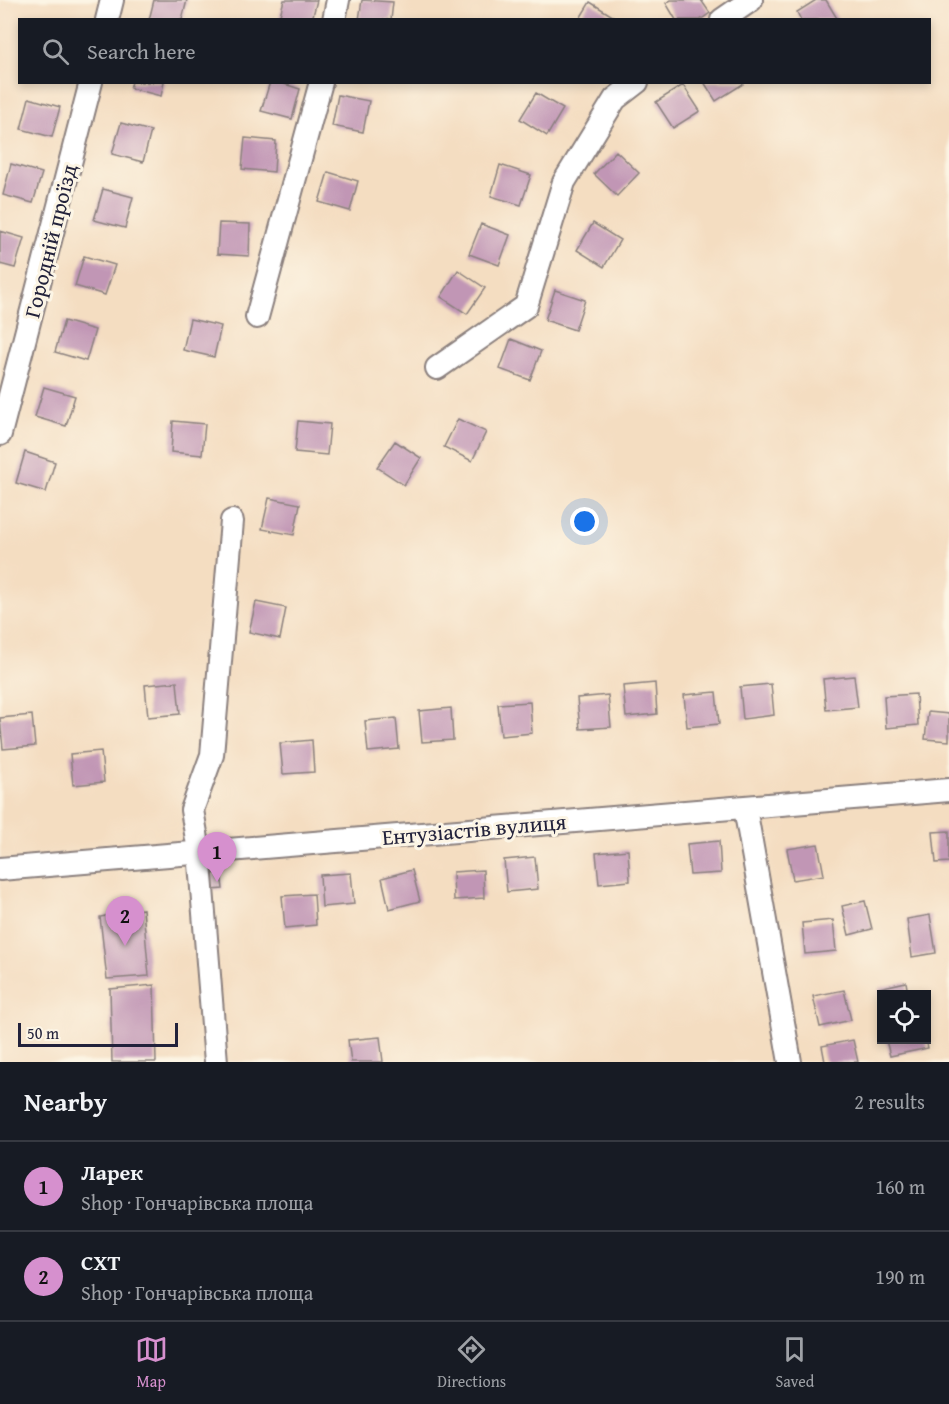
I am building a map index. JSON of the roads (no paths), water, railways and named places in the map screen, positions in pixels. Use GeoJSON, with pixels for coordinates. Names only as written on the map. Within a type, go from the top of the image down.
{"type":"FeatureCollection","features":[{"type":"Feature","properties":{"kind":"street"},"geometry":{"type":"LineString","coordinates":[[108,18],[112,0]]}},
{"type":"Feature","properties":{"kind":"street"},"geometry":{"type":"LineString","coordinates":[[334,18],[339,0]]}},
{"type":"Feature","properties":{"kind":"street"},"geometry":{"type":"LineString","coordinates":[[725,18],[751,0]]}},
{"type":"Feature","properties":{"kind":"street","name":"Городній проїзд"},"geometry":{"type":"LineString","coordinates":[[0,434],[90,84]]}},
{"type":"Feature","properties":{"kind":"street"},"geometry":{"type":"LineString","coordinates":[[257,317],[320,84]]}},
{"type":"Feature","properties":{"kind":"street"},"geometry":{"type":"LineString","coordinates":[[437,368],[526,306],[564,182],[615,99],[635,84]]}},
{"type":"Feature","properties":{"kind":"street"},"geometry":{"type":"LineString","coordinates":[[216,1062],[199,851],[192,810],[212,755],[232,521]]}},
{"type":"Feature","properties":{"kind":"street","name":"Ентузіастів вулиця"},"geometry":{"type":"LineString","coordinates":[[0,869],[949,790]]}},
{"type":"Feature","properties":{"kind":"street"},"geometry":{"type":"LineString","coordinates":[[745,808],[790,1062]]}},
{"type":"Feature","properties":{"kind":"place","name":"Ларек"},"geometry":{"type":"Point","coordinates":[217,882]}},
{"type":"Feature","properties":{"kind":"place","name":"СХТ"},"geometry":{"type":"Point","coordinates":[125,946]}}]}
